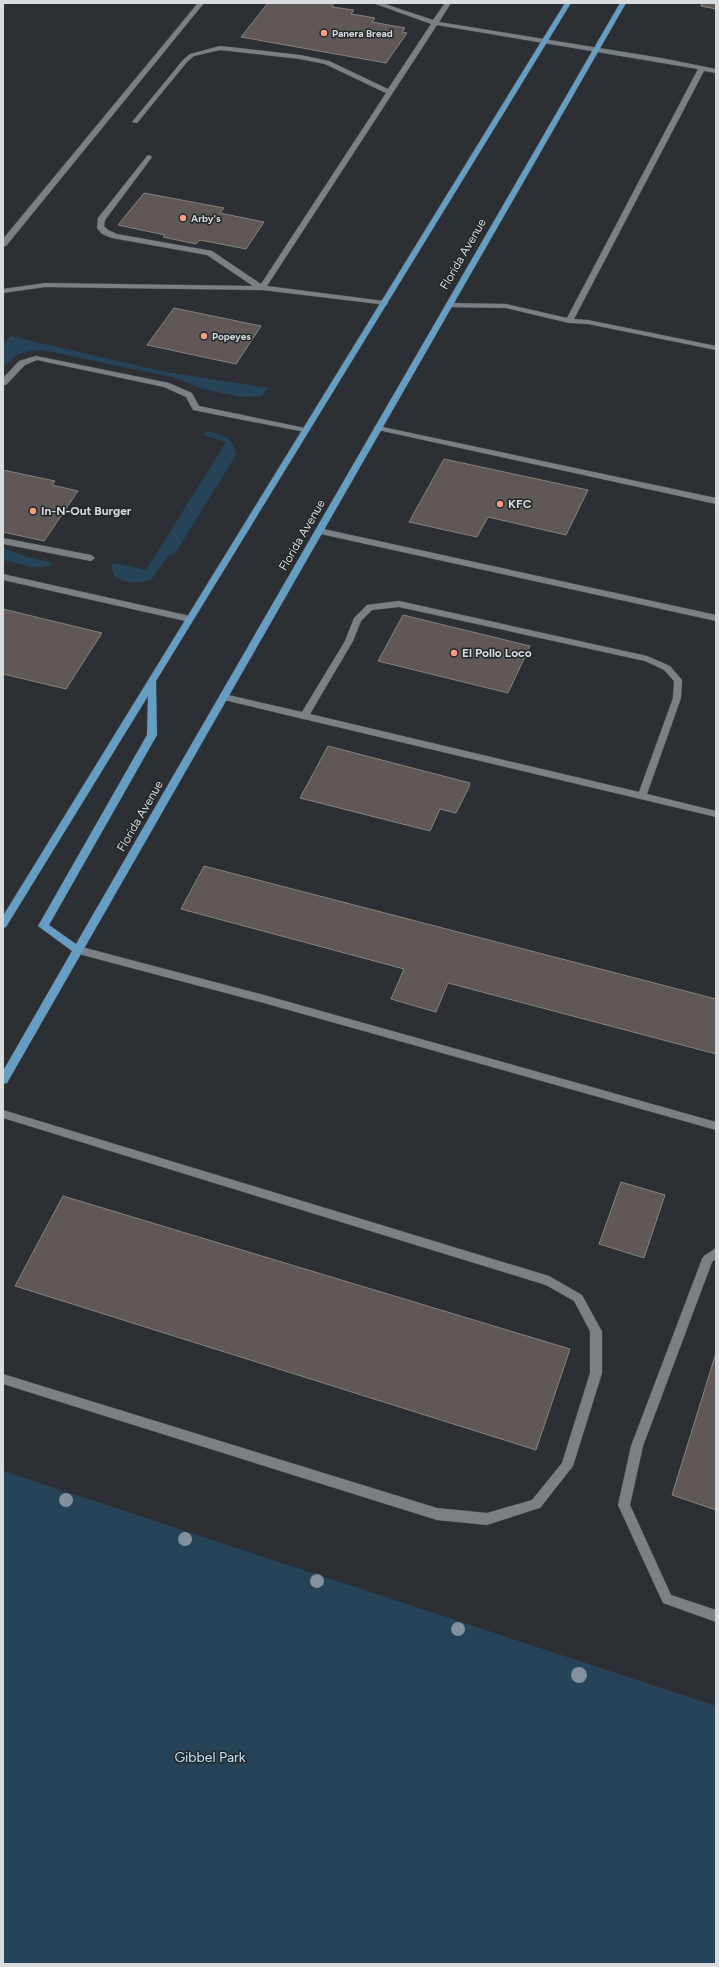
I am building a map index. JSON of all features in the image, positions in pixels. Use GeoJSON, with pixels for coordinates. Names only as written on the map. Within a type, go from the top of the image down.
{"type":"FeatureCollection","features":[{"type":"Feature","properties":{"kind":"main road"},"geometry":{"type":"LineString","coordinates":[[3,924],[568,3]]}},
{"type":"Feature","properties":{"kind":"main road","name":"Florida Avenue"},"geometry":{"type":"LineString","coordinates":[[3,1080],[623,3]]}},
{"type":"Feature","properties":{"kind":"main road"},"geometry":{"type":"LineString","coordinates":[[78,950],[43,926],[152,735],[152,680]]}},
{"type":"Feature","properties":{"kind":"lane"},"geometry":{"type":"LineString","coordinates":[[3,244],[201,3]]}},
{"type":"Feature","properties":{"kind":"lane"},"geometry":{"type":"LineString","coordinates":[[376,3],[435,23],[716,71]]}},
{"type":"Feature","properties":{"kind":"lane"},"geometry":{"type":"LineString","coordinates":[[262,288],[448,3]]}},
{"type":"Feature","properties":{"kind":"lane"},"geometry":{"type":"LineString","coordinates":[[134,122],[185,61],[192,55],[220,48],[300,57],[327,62],[389,92]]}},
{"type":"Feature","properties":{"kind":"lane"},"geometry":{"type":"LineString","coordinates":[[569,320],[702,68]]}},
{"type":"Feature","properties":{"kind":"lane"},"geometry":{"type":"LineString","coordinates":[[149,157],[101,220],[100,226],[105,232],[115,236],[209,253],[262,288]]}},
{"type":"Feature","properties":{"kind":"lane"},"geometry":{"type":"LineString","coordinates":[[3,291],[45,285],[262,288],[384,303]]}},
{"type":"Feature","properties":{"kind":"lane"},"geometry":{"type":"LineString","coordinates":[[449,305],[506,306],[569,320],[588,322],[716,348]]}},
{"type":"Feature","properties":{"kind":"lane"},"geometry":{"type":"LineString","coordinates":[[3,383],[22,363],[36,358],[166,385],[190,394],[196,408],[305,430]]}},
{"type":"Feature","properties":{"kind":"lane"},"geometry":{"type":"LineString","coordinates":[[378,428],[716,501]]}},
{"type":"Feature","properties":{"kind":"lane"},"geometry":{"type":"LineString","coordinates":[[319,531],[716,618]]}},
{"type":"Feature","properties":{"kind":"lane"},"geometry":{"type":"LineString","coordinates":[[3,541],[91,558]]}},
{"type":"Feature","properties":{"kind":"lane"},"geometry":{"type":"LineString","coordinates":[[3,576],[190,618]]}},
{"type":"Feature","properties":{"kind":"lane"},"geometry":{"type":"LineString","coordinates":[[306,715],[349,641],[357,620],[370,607],[399,604],[647,659],[667,668],[678,680],[677,698],[642,796]]}},
{"type":"Feature","properties":{"kind":"lane"},"geometry":{"type":"LineString","coordinates":[[224,697],[306,715],[716,814]]}},
{"type":"Feature","properties":{"kind":"lane"},"geometry":{"type":"LineString","coordinates":[[78,950],[264,999],[716,1126]]}},
{"type":"Feature","properties":{"kind":"lane"},"geometry":{"type":"LineString","coordinates":[[3,1114],[549,1281],[578,1298],[596,1331],[596,1373],[567,1466],[536,1504],[488,1519],[437,1514],[3,1379]]}},
{"type":"Feature","properties":{"kind":"lane"},"geometry":{"type":"LineString","coordinates":[[716,1253],[708,1259],[637,1446],[624,1505],[667,1599],[716,1616]]}},
{"type":"Feature","properties":{"kind":"green space"},"geometry":{"type":"Polygon","coordinates":[[[10,336],[166,372],[268,388],[262,396],[242,397],[202,389],[176,378],[42,350],[24,352],[12,359],[3,369],[3,345],[10,336]]]}},
{"type":"Feature","properties":{"kind":"green space"},"geometry":{"type":"Polygon","coordinates":[[[207,431],[222,435],[230,441],[233,444],[236,455],[176,552],[168,556],[151,580],[132,582],[123,581],[114,576],[111,565],[115,563],[146,570],[226,442],[203,435],[207,431]]]}},
{"type":"Feature","properties":{"kind":"green space"},"geometry":{"type":"Polygon","coordinates":[[[3,548],[28,557],[51,562],[52,565],[36,568],[3,560],[3,548]]]}},
{"type":"Feature","properties":{"kind":"green space","name":"Gibbel Park"},"geometry":{"type":"Polygon","coordinates":[[[3,1471],[716,1706],[716,1964],[3,1964],[3,1471]]]}},
{"type":"Feature","properties":{"kind":"building","name":"Panera Bread"},"geometry":{"type":"Polygon","coordinates":[[[268,3],[334,3],[332,7],[354,10],[351,14],[375,18],[372,22],[405,28],[402,32],[407,33],[386,63],[241,37],[268,3]]]}},
{"type":"Feature","properties":{"kind":"building"},"geometry":{"type":"Polygon","coordinates":[[[702,3],[716,3],[716,9],[701,6],[702,3]]]}},
{"type":"Feature","properties":{"kind":"building","name":"Arby's"},"geometry":{"type":"Polygon","coordinates":[[[144,193],[224,208],[220,213],[264,222],[246,249],[200,240],[196,244],[163,237],[165,235],[118,225],[144,193]]]}},
{"type":"Feature","properties":{"kind":"building","name":"Popeyes"},"geometry":{"type":"Polygon","coordinates":[[[174,308],[261,326],[236,364],[147,345],[174,308]]]}},
{"type":"Feature","properties":{"kind":"building","name":"KFC"},"geometry":{"type":"Polygon","coordinates":[[[444,459],[588,490],[566,535],[488,517],[477,537],[409,522],[444,459]]]}},
{"type":"Feature","properties":{"kind":"building","name":"In-N-Out Burger"},"geometry":{"type":"Polygon","coordinates":[[[3,470],[55,481],[52,485],[78,491],[44,541],[3,532],[3,470]]]}},
{"type":"Feature","properties":{"kind":"building"},"geometry":{"type":"Polygon","coordinates":[[[3,609],[102,633],[66,689],[3,674],[3,609]]]}},
{"type":"Feature","properties":{"kind":"building","name":"El Pollo Loco"},"geometry":{"type":"Polygon","coordinates":[[[403,615],[530,646],[508,693],[378,661],[403,615]]]}},
{"type":"Feature","properties":{"kind":"building"},"geometry":{"type":"Polygon","coordinates":[[[328,746],[470,783],[469,787],[456,813],[440,809],[430,831],[300,798],[328,746]]]}},
{"type":"Feature","properties":{"kind":"building"},"geometry":{"type":"Polygon","coordinates":[[[204,866],[716,999],[716,1054],[448,983],[436,1012],[391,999],[404,969],[181,909],[204,866]]]}},
{"type":"Feature","properties":{"kind":"building"},"geometry":{"type":"Polygon","coordinates":[[[621,1182],[665,1195],[644,1258],[599,1244],[621,1182]]]}},
{"type":"Feature","properties":{"kind":"building"},"geometry":{"type":"Polygon","coordinates":[[[63,1196],[570,1349],[536,1450],[15,1286],[63,1196]]]}},
{"type":"Feature","properties":{"kind":"building"},"geometry":{"type":"Polygon","coordinates":[[[716,1353],[716,1510],[672,1495],[716,1353]]]}},
{"type":"Feature","properties":{"kind":"place","name":"Panera Bread"},"geometry":{"type":"Point","coordinates":[324,33]}},
{"type":"Feature","properties":{"kind":"place","name":"Arby's"},"geometry":{"type":"Point","coordinates":[183,218]}},
{"type":"Feature","properties":{"kind":"place","name":"Popeyes"},"geometry":{"type":"Point","coordinates":[204,336]}},
{"type":"Feature","properties":{"kind":"place","name":"KFC"},"geometry":{"type":"Point","coordinates":[500,504]}},
{"type":"Feature","properties":{"kind":"place","name":"In-N-Out Burger"},"geometry":{"type":"Point","coordinates":[33,511]}},
{"type":"Feature","properties":{"kind":"place","name":"El Pollo Loco"},"geometry":{"type":"Point","coordinates":[454,653]}}]}
